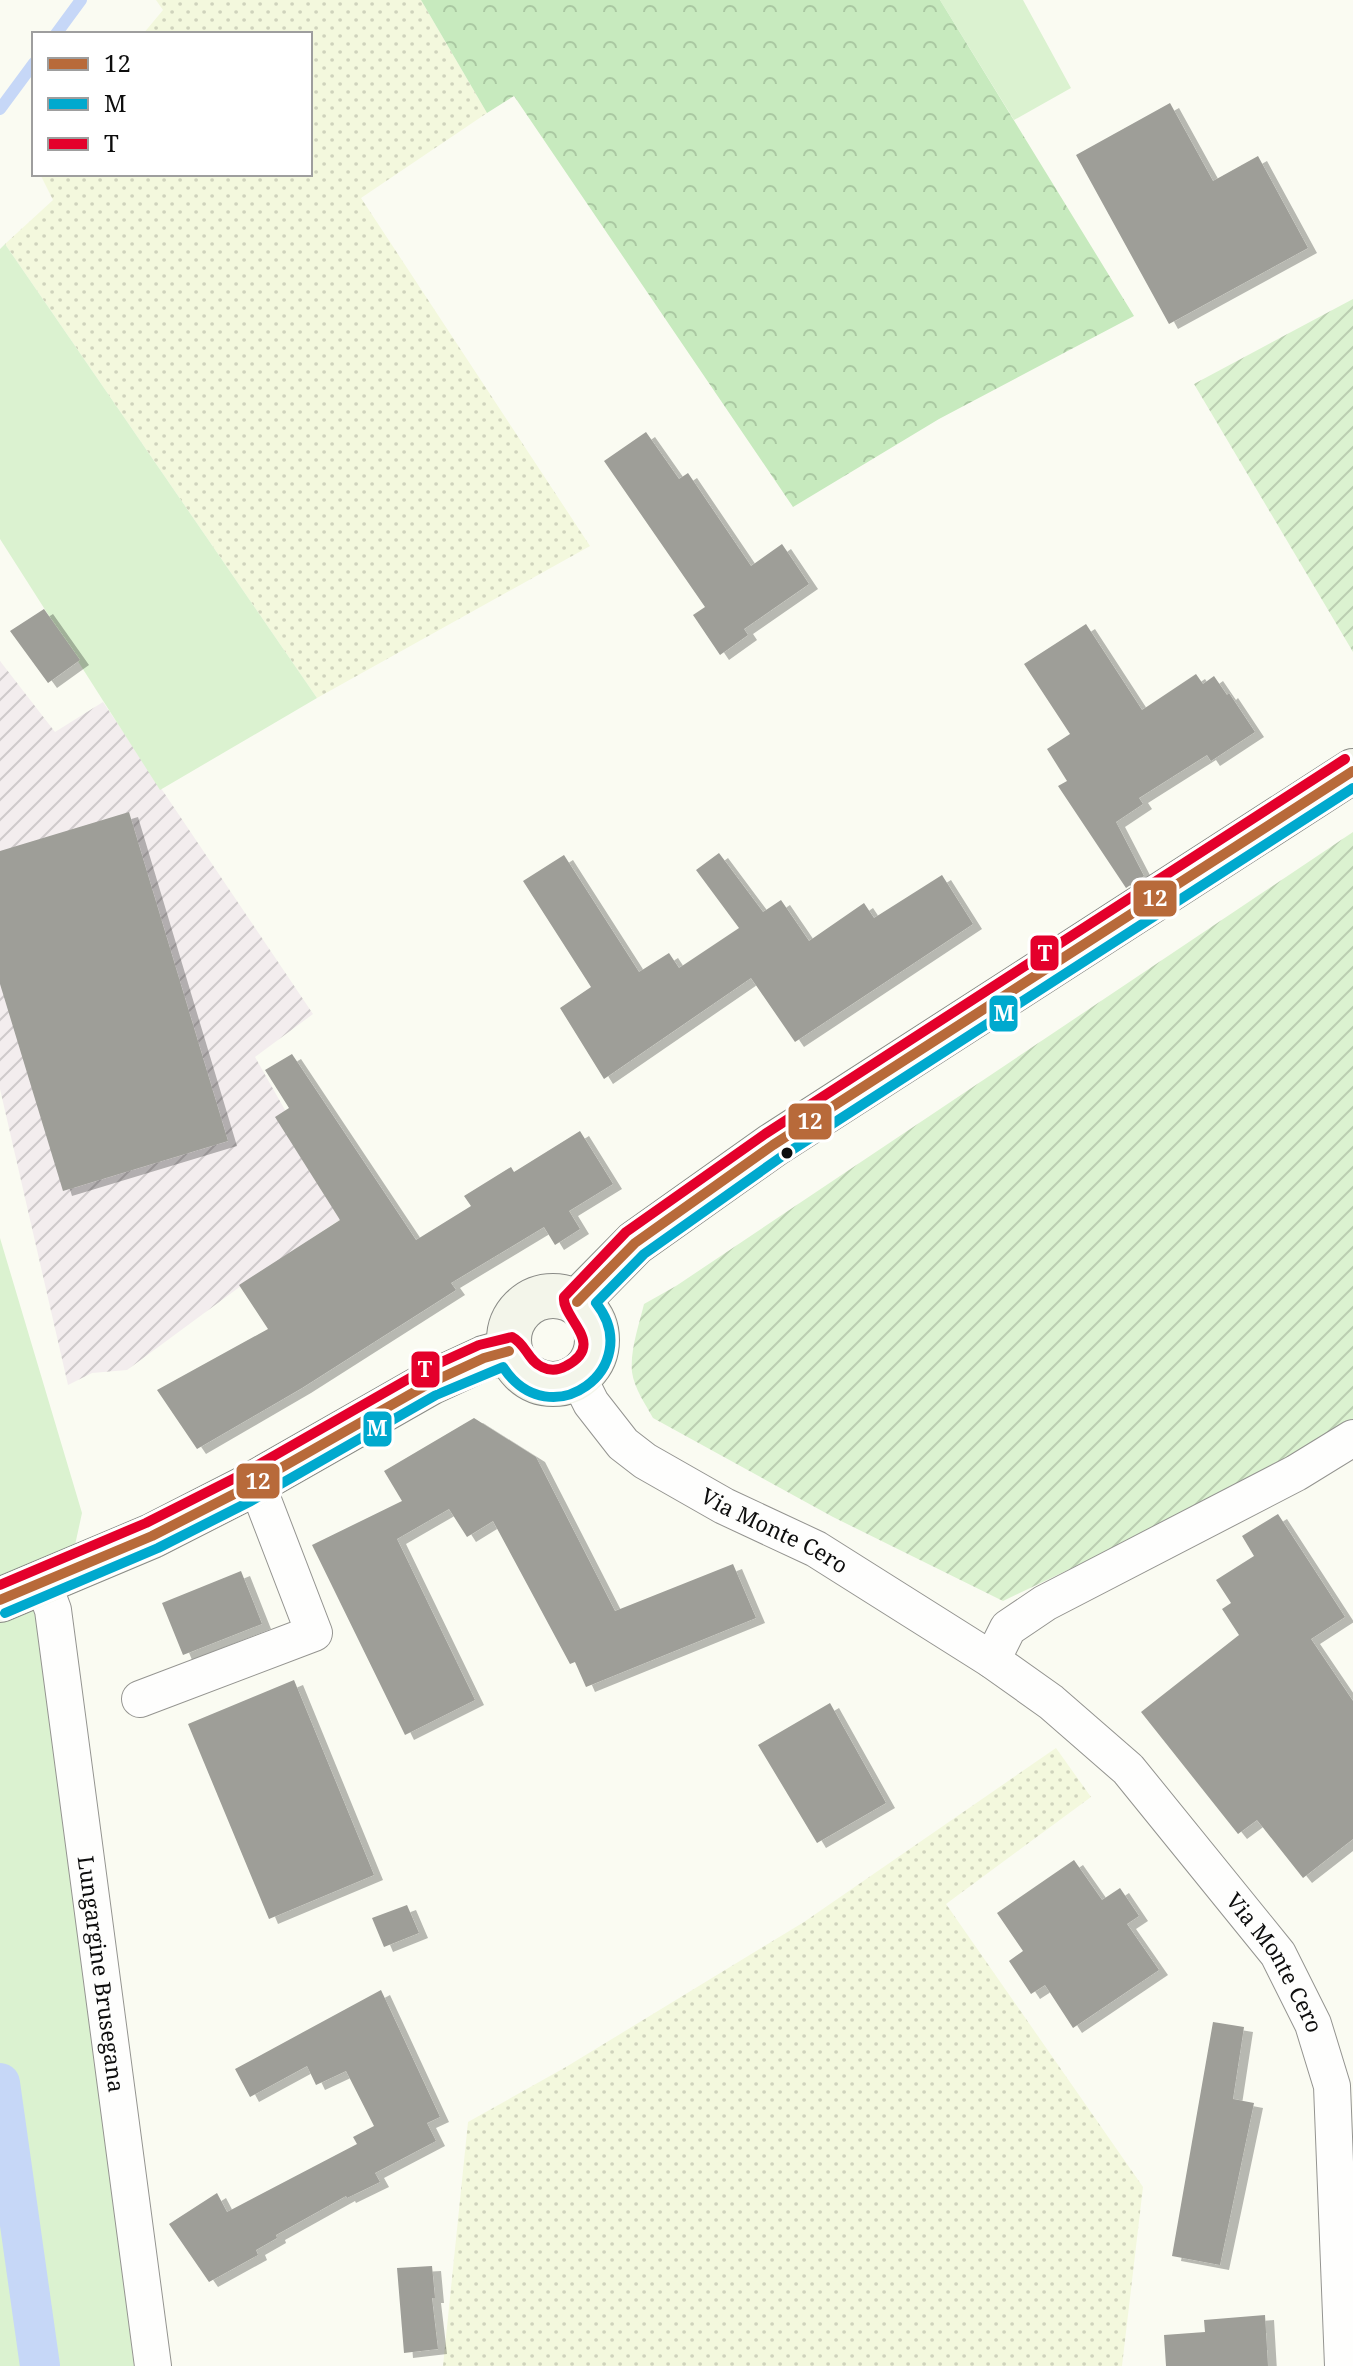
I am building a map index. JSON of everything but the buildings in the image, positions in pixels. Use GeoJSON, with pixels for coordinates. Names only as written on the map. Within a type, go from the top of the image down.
{"type":"FeatureCollection","features":[{"type":"Feature","properties":{"kind":"main road"},"geometry":{"type":"LineString","coordinates":[[577,1302],[635,1243],[773,1145],[1353,771]]}},
{"type":"Feature","properties":{"kind":"main road"},"geometry":{"type":"LineString","coordinates":[[560,1296],[577,1302],[592,1319],[598,1340],[593,1361],[578,1377],[565,1383],[551,1385],[524,1375],[509,1351],[514,1317],[526,1305],[543,1297],[560,1296]]}},
{"type":"Feature","properties":{"kind":"main road"},"geometry":{"type":"LineString","coordinates":[[22,1591],[152,1536],[256,1482],[430,1383],[484,1358],[509,1351]]}},
{"type":"Feature","properties":{"kind":"street","name":"Via Monte Cero"},"geometry":{"type":"LineString","coordinates":[[578,1377],[591,1403],[623,1444],[645,1461],[724,1506],[816,1549],[992,1660],[1051,1702],[1128,1769],[1278,1954],[1313,2024],[1332,2086],[1343,2366]]}},
{"type":"Feature","properties":{"kind":"street"},"geometry":{"type":"LineString","coordinates":[[992,1660],[1008,1628],[1045,1603],[1296,1473],[1353,1438]]}},
{"type":"Feature","properties":{"kind":"street"},"geometry":{"type":"LineString","coordinates":[[140,1699],[314,1633],[256,1482]]}},
{"type":"Feature","properties":{"kind":"street","name":"Lungargine Brusegana"},"geometry":{"type":"LineString","coordinates":[[22,1591],[53,1610],[56,1625],[153,2366]]}},
{"type":"Feature","properties":{"kind":"shaded area"},"geometry":{"type":"Polygon","coordinates":[[[0,661],[55,732],[103,702],[313,1014],[255,1057],[345,1216],[245,1283],[127,1370],[92,1373],[68,1385],[0,1089],[0,661]]]}},
{"type":"Feature","properties":{"kind":"green space"},"geometry":{"type":"Polygon","coordinates":[[[156,0],[421,0],[487,113],[361,198],[590,546],[317,698],[5,244],[53,200],[41,176],[312,176],[312,32],[145,32],[163,10],[156,0]]]}},
{"type":"Feature","properties":{"kind":"green space"},"geometry":{"type":"Polygon","coordinates":[[[421,0],[940,0],[1134,316],[939,419],[793,507],[514,96],[487,113],[421,0]]]}},
{"type":"Feature","properties":{"kind":"green space"},"geometry":{"type":"Polygon","coordinates":[[[940,0],[1023,0],[1071,88],[1014,120],[940,0]]]}},
{"type":"Feature","properties":{"kind":"green space"},"geometry":{"type":"Polygon","coordinates":[[[5,244],[317,698],[160,790],[0,539],[0,249],[5,244]]]}},
{"type":"Feature","properties":{"kind":"green space"},"geometry":{"type":"Polygon","coordinates":[[[1353,299],[1353,652],[1194,384],[1353,299]]]}},
{"type":"Feature","properties":{"kind":"green space"},"geometry":{"type":"Polygon","coordinates":[[[1353,832],[1353,1419],[1225,1495],[1003,1601],[833,1517],[653,1418],[632,1372],[634,1346],[644,1304],[676,1286],[1353,832]]]}},
{"type":"Feature","properties":{"kind":"green space"},"geometry":{"type":"Polygon","coordinates":[[[0,1238],[82,1513],[67,1582],[98,2069],[134,2366],[0,2366],[0,1238]]]}},
{"type":"Feature","properties":{"kind":"green space"},"geometry":{"type":"Polygon","coordinates":[[[1056,1748],[1091,1797],[946,1904],[1143,2187],[1122,2366],[443,2366],[468,2122],[566,2067],[804,1922],[1056,1748]]]}},
{"type":"Feature","properties":{"kind":"waterway"},"geometry":{"type":"LineString","coordinates":[[57,32],[81,0]]}},
{"type":"Feature","properties":{"kind":"waterway"},"geometry":{"type":"LineString","coordinates":[[0,109],[32,66]]}},
{"type":"Feature","properties":{"kind":"waterway"},"geometry":{"type":"LineString","coordinates":[[0,2083],[40,2366]]}},
{"type":"Feature","properties":{"kind":"transit line","name":"T"},"geometry":{"type":"LineString","coordinates":[[0,1585],[146,1523],[237,1477],[424,1370],[479,1345],[512,1337],[542,1367],[554,1370],[566,1366],[578,1358],[583,1349],[583,1340],[564,1297],[626,1232],[765,1134],[1345,759]]}},
{"type":"Feature","properties":{"kind":"transit line","name":"12"},"geometry":{"type":"LineString","coordinates":[[577,1302],[635,1243],[773,1145],[1353,771]]}},
{"type":"Feature","properties":{"kind":"transit line","name":"M"},"geometry":{"type":"LineString","coordinates":[[5,1613],[158,1548],[251,1501],[436,1395],[503,1367],[523,1388],[545,1396],[567,1395],[586,1386],[601,1370],[610,1350],[609,1327],[596,1303],[644,1254],[781,1157],[1353,788]]}},
{"type":"Feature","properties":{"kind":"transit line","name":"12"},"geometry":{"type":"LineString","coordinates":[[0,1600],[152,1536],[244,1489],[430,1383],[484,1358],[509,1351]]}}]}
